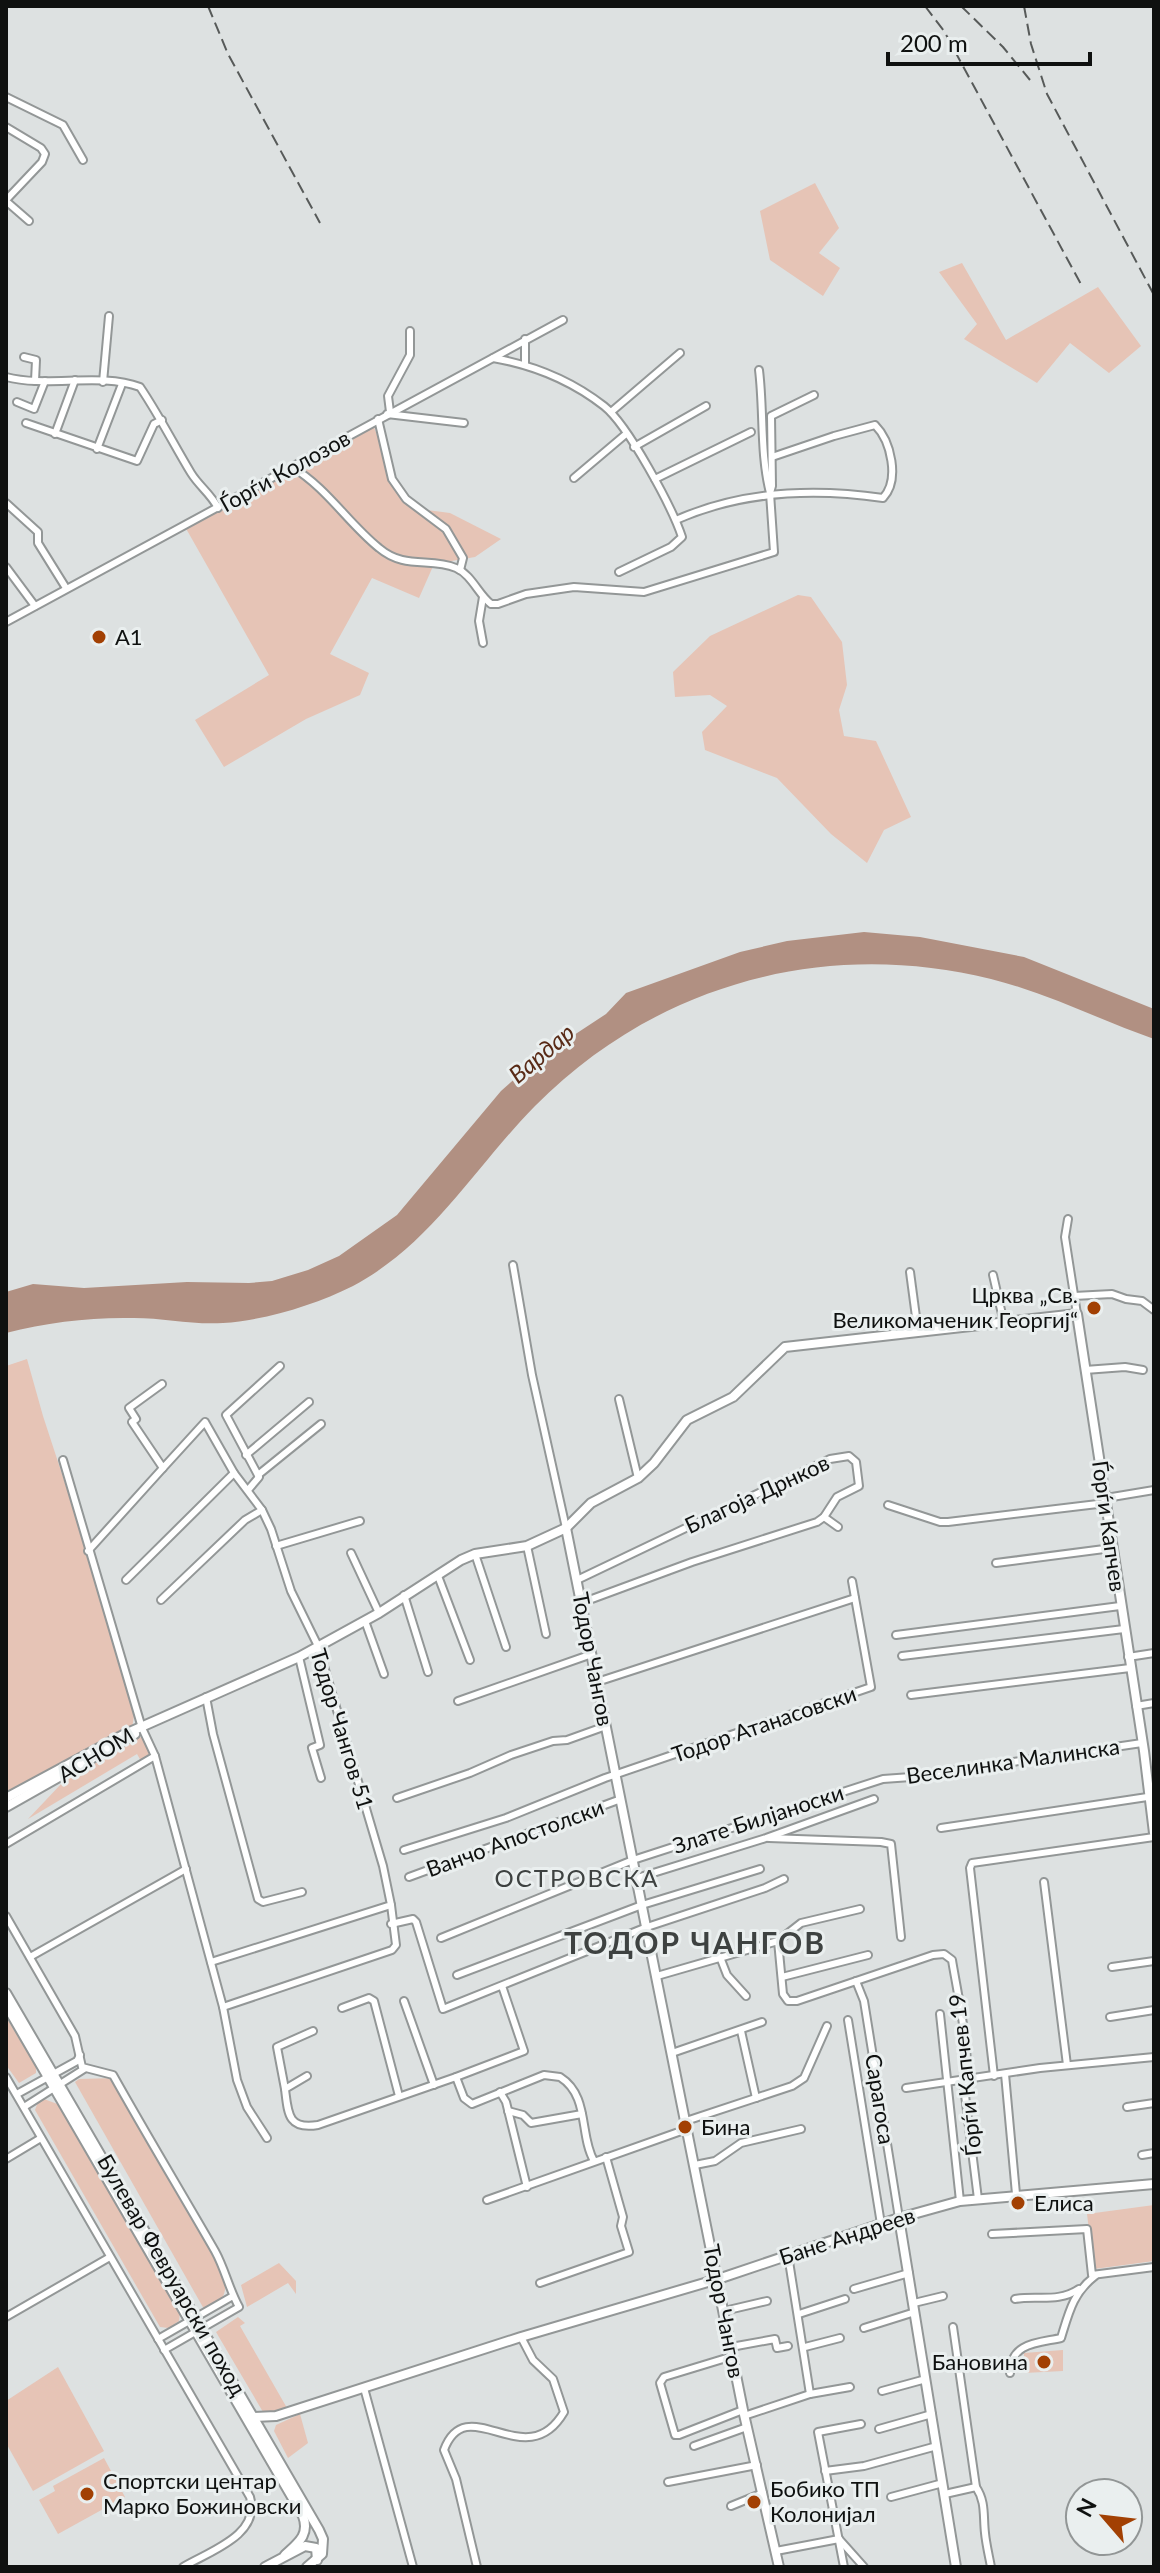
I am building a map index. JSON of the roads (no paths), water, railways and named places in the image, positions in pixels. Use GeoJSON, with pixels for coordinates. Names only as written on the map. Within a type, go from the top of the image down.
{"type":"FeatureCollection","features":[{"type":"Feature","properties":{"kind":"street"},"geometry":{"type":"LineString","coordinates":[[6,97],[63,125],[83,160]]}},
{"type":"Feature","properties":{"kind":"street"},"geometry":{"type":"LineString","coordinates":[[6,127],[41,148],[45,154],[42,162],[6,200],[29,221]]}},
{"type":"Feature","properties":{"kind":"street"},"geometry":{"type":"LineString","coordinates":[[103,382],[109,316]]}},
{"type":"Feature","properties":{"kind":"street","name":"Ѓорѓи Колозов"},"geometry":{"type":"LineString","coordinates":[[6,622],[563,320]]}},
{"type":"Feature","properties":{"kind":"street"},"geometry":{"type":"LineString","coordinates":[[410,331],[410,355],[388,396],[388,413],[464,423]]}},
{"type":"Feature","properties":{"kind":"street"},"geometry":{"type":"LineString","coordinates":[[525,339],[525,364]]}},
{"type":"Feature","properties":{"kind":"street"},"geometry":{"type":"LineString","coordinates":[[611,412],[680,353]]}},
{"type":"Feature","properties":{"kind":"street"},"geometry":{"type":"LineString","coordinates":[[24,357],[36,360],[35,381]]}},
{"type":"Feature","properties":{"kind":"street"},"geometry":{"type":"LineString","coordinates":[[493,358],[525,364],[581,391],[611,412],[655,479],[682,537],[678,543],[619,572]]}},
{"type":"Feature","properties":{"kind":"street"},"geometry":{"type":"LineString","coordinates":[[292,467],[321,488],[369,539],[394,559],[460,570],[491,604],[526,594],[574,587],[644,592],[774,552],[770,493],[765,473],[759,370]]}},
{"type":"Feature","properties":{"kind":"street"},"geometry":{"type":"LineString","coordinates":[[6,377],[140,387],[194,477],[211,494],[218,508]]}},
{"type":"Feature","properties":{"kind":"street"},"geometry":{"type":"LineString","coordinates":[[55,434],[75,380]]}},
{"type":"Feature","properties":{"kind":"street"},"geometry":{"type":"LineString","coordinates":[[17,402],[34,409],[45,381]]}},
{"type":"Feature","properties":{"kind":"street"},"geometry":{"type":"LineString","coordinates":[[97,449],[122,384]]}},
{"type":"Feature","properties":{"kind":"street"},"geometry":{"type":"LineString","coordinates":[[770,493],[771,416],[814,395]]}},
{"type":"Feature","properties":{"kind":"street"},"geometry":{"type":"LineString","coordinates":[[634,447],[706,406]]}},
{"type":"Feature","properties":{"kind":"street"},"geometry":{"type":"LineString","coordinates":[[378,419],[392,479],[406,499],[446,529],[463,558],[460,570]]}},
{"type":"Feature","properties":{"kind":"street"},"geometry":{"type":"LineString","coordinates":[[26,423],[137,461],[154,424],[162,420]]}},
{"type":"Feature","properties":{"kind":"street"},"geometry":{"type":"LineString","coordinates":[[676,520],[716,504],[770,493],[858,494],[883,498],[887,495],[892,474],[883,434],[873,425],[772,457]]}},
{"type":"Feature","properties":{"kind":"street"},"geometry":{"type":"LineString","coordinates":[[655,479],[751,432]]}},
{"type":"Feature","properties":{"kind":"street"},"geometry":{"type":"LineString","coordinates":[[574,478],[626,434]]}},
{"type":"Feature","properties":{"kind":"street"},"geometry":{"type":"LineString","coordinates":[[6,503],[39,533],[38,543],[66,588]]}},
{"type":"Feature","properties":{"kind":"street"},"geometry":{"type":"LineString","coordinates":[[6,567],[35,606]]}},
{"type":"Feature","properties":{"kind":"street"},"geometry":{"type":"LineString","coordinates":[[483,597],[479,621],[483,643]]}},
{"type":"Feature","properties":{"kind":"street","name":"Ѓорѓи Капчев"},"geometry":{"type":"LineString","coordinates":[[1068,1219],[1065,1237],[1128,1657],[1147,1748],[1154,1835]]}},
{"type":"Feature","properties":{"kind":"street","name":"Тодор Чангов"},"geometry":{"type":"LineString","coordinates":[[513,1265],[532,1375],[577,1580],[743,2413],[779,2567]]}},
{"type":"Feature","properties":{"kind":"street"},"geometry":{"type":"LineString","coordinates":[[910,1272],[918,1332]]}},
{"type":"Feature","properties":{"kind":"street"},"geometry":{"type":"LineString","coordinates":[[993,1275],[1004,1323]]}},
{"type":"Feature","properties":{"kind":"street"},"geometry":{"type":"LineString","coordinates":[[1074,1296],[1112,1294],[1142,1301],[1154,1310]]}},
{"type":"Feature","properties":{"kind":"street"},"geometry":{"type":"LineString","coordinates":[[142,1728],[299,1657],[379,1613],[461,1560],[475,1554],[527,1546],[566,1528],[591,1503],[638,1478],[654,1463],[687,1420],[733,1397],[785,1347],[1077,1314]]}},
{"type":"Feature","properties":{"kind":"street"},"geometry":{"type":"LineString","coordinates":[[248,1490],[258,1481],[258,1475],[226,1415],[280,1366]]}},
{"type":"Feature","properties":{"kind":"street"},"geometry":{"type":"LineString","coordinates":[[1085,1370],[1125,1367],[1143,1370]]}},
{"type":"Feature","properties":{"kind":"street"},"geometry":{"type":"LineString","coordinates":[[162,1384],[129,1408],[136,1419],[132,1422],[163,1468]]}},
{"type":"Feature","properties":{"kind":"street"},"geometry":{"type":"LineString","coordinates":[[619,1399],[638,1478]]}},
{"type":"Feature","properties":{"kind":"street"},"geometry":{"type":"LineString","coordinates":[[246,1455],[309,1402]]}},
{"type":"Feature","properties":{"kind":"street","name":"Тодор Чангов 51"},"geometry":{"type":"LineString","coordinates":[[88,1551],[205,1422],[234,1473],[262,1510],[291,1591],[318,1646],[383,1866],[396,1945],[392,1950],[223,2007]]}},
{"type":"Feature","properties":{"kind":"street"},"geometry":{"type":"LineString","coordinates":[[258,1475],[321,1424]]}},
{"type":"Feature","properties":{"kind":"street","name":"Благоја Дрнков"},"geometry":{"type":"LineString","coordinates":[[577,1580],[830,1459],[849,1456],[856,1462],[859,1486],[837,1497],[824,1517],[790,1532],[692,1562],[581,1603]]}},
{"type":"Feature","properties":{"kind":"street"},"geometry":{"type":"LineString","coordinates":[[63,1460],[142,1728],[155,1756],[223,2007],[237,2080],[247,2107],[267,2138]]}},
{"type":"Feature","properties":{"kind":"street"},"geometry":{"type":"LineString","coordinates":[[126,1580],[234,1473]]}},
{"type":"Feature","properties":{"kind":"street"},"geometry":{"type":"LineString","coordinates":[[888,1505],[948,1522],[1106,1501],[1154,1490]]}},
{"type":"Feature","properties":{"kind":"street"},"geometry":{"type":"LineString","coordinates":[[161,1600],[245,1520],[262,1510]]}},
{"type":"Feature","properties":{"kind":"street"},"geometry":{"type":"LineString","coordinates":[[824,1517],[838,1527]]}},
{"type":"Feature","properties":{"kind":"street"},"geometry":{"type":"LineString","coordinates":[[276,1546],[360,1521]]}},
{"type":"Feature","properties":{"kind":"street"},"geometry":{"type":"LineString","coordinates":[[527,1546],[546,1634]]}},
{"type":"Feature","properties":{"kind":"street"},"geometry":{"type":"LineString","coordinates":[[996,1563],[1112,1548]]}},
{"type":"Feature","properties":{"kind":"street"},"geometry":{"type":"LineString","coordinates":[[351,1553],[379,1613]]}},
{"type":"Feature","properties":{"kind":"street"},"geometry":{"type":"LineString","coordinates":[[475,1554],[506,1647]]}},
{"type":"Feature","properties":{"kind":"street"},"geometry":{"type":"LineString","coordinates":[[438,1576],[470,1660]]}},
{"type":"Feature","properties":{"kind":"street","name":"Тодор Атанасовски"},"geometry":{"type":"LineString","coordinates":[[616,1775],[871,1687],[852,1581]]}},
{"type":"Feature","properties":{"kind":"street"},"geometry":{"type":"LineString","coordinates":[[404,1595],[428,1672]]}},
{"type":"Feature","properties":{"kind":"street"},"geometry":{"type":"LineString","coordinates":[[597,1682],[855,1598]]}},
{"type":"Feature","properties":{"kind":"street"},"geometry":{"type":"LineString","coordinates":[[896,1635],[1120,1606]]}},
{"type":"Feature","properties":{"kind":"street"},"geometry":{"type":"LineString","coordinates":[[365,1621],[384,1674]]}},
{"type":"Feature","properties":{"kind":"street"},"geometry":{"type":"LineString","coordinates":[[902,1656],[1124,1629]]}},
{"type":"Feature","properties":{"kind":"street"},"geometry":{"type":"LineString","coordinates":[[1128,1657],[1154,1653]]}},
{"type":"Feature","properties":{"kind":"street"},"geometry":{"type":"LineString","coordinates":[[458,1701],[592,1654]]}},
{"type":"Feature","properties":{"kind":"street"},"geometry":{"type":"LineString","coordinates":[[299,1657],[320,1745],[312,1748],[321,1778]]}},
{"type":"Feature","properties":{"kind":"street"},"geometry":{"type":"LineString","coordinates":[[911,1695],[1130,1668]]}},
{"type":"Feature","properties":{"kind":"street"},"geometry":{"type":"LineString","coordinates":[[206,1697],[213,1734],[258,1899],[263,1902],[302,1892]]}},
{"type":"Feature","properties":{"kind":"street"},"geometry":{"type":"LineString","coordinates":[[1136,1706],[1154,1703]]}},
{"type":"Feature","properties":{"kind":"street"},"geometry":{"type":"LineString","coordinates":[[397,1798],[525,1750],[606,1726]]}},
{"type":"Feature","properties":{"kind":"street","name":"АСНОМ"},"geometry":{"type":"LineString","coordinates":[[6,1798],[123,1735],[142,1728]]}},
{"type":"Feature","properties":{"kind":"street","name":"АСНОМ"},"geometry":{"type":"LineString","coordinates":[[6,1807],[142,1728]]}},
{"type":"Feature","properties":{"kind":"street","name":"Веселинка Малинска"},"geometry":{"type":"LineString","coordinates":[[883,1779],[1147,1748]]}},
{"type":"Feature","properties":{"kind":"street"},"geometry":{"type":"LineString","coordinates":[[6,1844],[155,1756]]}},
{"type":"Feature","properties":{"kind":"street"},"geometry":{"type":"LineString","coordinates":[[404,1850],[506,1818],[616,1775]]}},
{"type":"Feature","properties":{"kind":"street","name":"Злате Билјаноски"},"geometry":{"type":"LineString","coordinates":[[441,1938],[633,1860],[883,1779]]}},
{"type":"Feature","properties":{"kind":"street"},"geometry":{"type":"LineString","coordinates":[[941,1828],[1151,1797]]}},
{"type":"Feature","properties":{"kind":"street","name":"Ванчо Апостолски"},"geometry":{"type":"LineString","coordinates":[[409,1877],[621,1799]]}},
{"type":"Feature","properties":{"kind":"street"},"geometry":{"type":"LineString","coordinates":[[637,1878],[766,1838],[874,1799]]}},
{"type":"Feature","properties":{"kind":"street"},"geometry":{"type":"LineString","coordinates":[[994,2076],[970,1868],[972,1863],[1154,1835]]}},
{"type":"Feature","properties":{"kind":"street","name":"Злате Билјаноски"},"geometry":{"type":"LineString","coordinates":[[766,1838],[891,1844],[901,1937]]}},
{"type":"Feature","properties":{"kind":"street"},"geometry":{"type":"LineString","coordinates":[[30,1957],[186,1869]]}},
{"type":"Feature","properties":{"kind":"street"},"geometry":{"type":"LineString","coordinates":[[457,1975],[642,1905],[760,1869]]}},
{"type":"Feature","properties":{"kind":"street"},"geometry":{"type":"LineString","coordinates":[[391,1924],[413,1919],[416,1922],[443,2009],[647,1927],[784,1879]]}},
{"type":"Feature","properties":{"kind":"street"},"geometry":{"type":"LineString","coordinates":[[1044,1882],[1067,2065]]}},
{"type":"Feature","properties":{"kind":"street"},"geometry":{"type":"LineString","coordinates":[[211,1962],[391,1905]]}},
{"type":"Feature","properties":{"kind":"street"},"geometry":{"type":"LineString","coordinates":[[657,1976],[778,1941],[801,1923],[860,1909]]}},
{"type":"Feature","properties":{"kind":"street"},"geometry":{"type":"LineString","coordinates":[[6,1916],[75,2036],[84,2069]]}},
{"type":"Feature","properties":{"kind":"street"},"geometry":{"type":"LineString","coordinates":[[778,1941],[783,1994],[788,2001],[797,2001],[856,1981]]}},
{"type":"Feature","properties":{"kind":"street","name":"Ѓорѓи Капчев 19"},"geometry":{"type":"LineString","coordinates":[[856,1981],[933,1955],[944,1954],[952,1960],[968,2080],[964,2087],[978,2199]]}},
{"type":"Feature","properties":{"kind":"street"},"geometry":{"type":"LineString","coordinates":[[782,1977],[868,1955]]}},
{"type":"Feature","properties":{"kind":"street"},"geometry":{"type":"LineString","coordinates":[[720,1957],[727,1975],[746,1996]]}},
{"type":"Feature","properties":{"kind":"street"},"geometry":{"type":"LineString","coordinates":[[1112,1967],[1154,1961]]}},
{"type":"Feature","properties":{"kind":"street","name":"Сарагоса"},"geometry":{"type":"LineString","coordinates":[[856,1981],[864,2001],[899,2218]]}},
{"type":"Feature","properties":{"kind":"street"},"geometry":{"type":"LineString","coordinates":[[313,2031],[277,2047],[291,2118],[305,2127],[434,2085],[524,2051],[502,1986]]}},
{"type":"Feature","properties":{"kind":"street","name":"Булевар Февруарски поход"},"geometry":{"type":"LineString","coordinates":[[6,1993],[51,2076]]}},
{"type":"Feature","properties":{"kind":"street"},"geometry":{"type":"LineString","coordinates":[[342,2008],[369,1998],[374,2001],[399,2096]]}},
{"type":"Feature","properties":{"kind":"street"},"geometry":{"type":"LineString","coordinates":[[404,2001],[434,2085]]}},
{"type":"Feature","properties":{"kind":"street","name":"Булевар Февруарски поход"},"geometry":{"type":"LineString","coordinates":[[6,2005],[58,2087],[319,2530],[323,2547],[319,2564]]}},
{"type":"Feature","properties":{"kind":"street"},"geometry":{"type":"LineString","coordinates":[[1110,2017],[1154,2010]]}},
{"type":"Feature","properties":{"kind":"street"},"geometry":{"type":"LineString","coordinates":[[940,2014],[960,2201]]}},
{"type":"Feature","properties":{"kind":"street"},"geometry":{"type":"LineString","coordinates":[[848,2020],[881,2224]]}},
{"type":"Feature","properties":{"kind":"street"},"geometry":{"type":"LineString","coordinates":[[672,2053],[762,2022]]}},
{"type":"Feature","properties":{"kind":"street"},"geometry":{"type":"LineString","coordinates":[[487,2200],[792,2086],[804,2078],[827,2026]]}},
{"type":"Feature","properties":{"kind":"street"},"geometry":{"type":"LineString","coordinates":[[741,2031],[756,2098]]}},
{"type":"Feature","properties":{"kind":"street"},"geometry":{"type":"LineString","coordinates":[[17,2094],[77,2061],[81,2053]]}},
{"type":"Feature","properties":{"kind":"street"},"geometry":{"type":"LineString","coordinates":[[906,2088],[1067,2065],[1154,2057]]}},
{"type":"Feature","properties":{"kind":"street"},"geometry":{"type":"LineString","coordinates":[[24,2107],[84,2069],[113,2075],[219,2259],[239,2307],[164,2350]]}},
{"type":"Feature","properties":{"kind":"street"},"geometry":{"type":"LineString","coordinates":[[1005,2074],[1016,2194]]}},
{"type":"Feature","properties":{"kind":"street"},"geometry":{"type":"LineString","coordinates":[[456,2077],[464,2098],[470,2103],[544,2075],[560,2077],[574,2091],[582,2114],[587,2147],[594,2161]]}},
{"type":"Feature","properties":{"kind":"street"},"geometry":{"type":"LineString","coordinates":[[285,2089],[307,2076]]}},
{"type":"Feature","properties":{"kind":"street"},"geometry":{"type":"LineString","coordinates":[[6,2077],[250,2497],[253,2508],[243,2532],[183,2567]]}},
{"type":"Feature","properties":{"kind":"street"},"geometry":{"type":"LineString","coordinates":[[500,2092],[508,2111],[527,2187]]}},
{"type":"Feature","properties":{"kind":"street"},"geometry":{"type":"LineString","coordinates":[[1127,2107],[1154,2103]]}},
{"type":"Feature","properties":{"kind":"street"},"geometry":{"type":"LineString","coordinates":[[508,2111],[523,2115],[531,2123],[582,2114]]}},
{"type":"Feature","properties":{"kind":"street"},"geometry":{"type":"LineString","coordinates":[[695,2165],[715,2161],[741,2143],[801,2129]]}},
{"type":"Feature","properties":{"kind":"street"},"geometry":{"type":"LineString","coordinates":[[6,2159],[41,2138]]}},
{"type":"Feature","properties":{"kind":"street"},"geometry":{"type":"LineString","coordinates":[[1142,2155],[1154,2153]]}},
{"type":"Feature","properties":{"kind":"street"},"geometry":{"type":"LineString","coordinates":[[540,2283],[629,2252],[606,2157]]}},
{"type":"Feature","properties":{"kind":"street","name":"Бане Андреев"},"geometry":{"type":"LineString","coordinates":[[254,2417],[276,2416],[960,2201],[1154,2184]]}},
{"type":"Feature","properties":{"kind":"street"},"geometry":{"type":"LineString","coordinates":[[899,2218],[956,2567]]}},
{"type":"Feature","properties":{"kind":"street"},"geometry":{"type":"LineString","coordinates":[[992,2234],[1087,2229],[1090,2272],[1095,2276]]}},
{"type":"Feature","properties":{"kind":"street"},"geometry":{"type":"LineString","coordinates":[[788,2255],[805,2347],[810,2394]]}},
{"type":"Feature","properties":{"kind":"street"},"geometry":{"type":"LineString","coordinates":[[6,2317],[110,2257]]}},
{"type":"Feature","properties":{"kind":"street"},"geometry":{"type":"LineString","coordinates":[[1015,2299],[1067,2296],[1095,2276],[1154,2267]]}},
{"type":"Feature","properties":{"kind":"street"},"geometry":{"type":"LineString","coordinates":[[854,2289],[909,2273]]}},
{"type":"Feature","properties":{"kind":"street"},"geometry":{"type":"LineString","coordinates":[[1010,2373],[1010,2362],[1020,2349],[1036,2341],[1060,2339],[1067,2313],[1082,2287]]}},
{"type":"Feature","properties":{"kind":"street"},"geometry":{"type":"LineString","coordinates":[[158,2339],[233,2296]]}},
{"type":"Feature","properties":{"kind":"street"},"geometry":{"type":"LineString","coordinates":[[864,2328],[943,2296]]}},
{"type":"Feature","properties":{"kind":"street"},"geometry":{"type":"LineString","coordinates":[[799,2314],[845,2299]]}},
{"type":"Feature","properties":{"kind":"street"},"geometry":{"type":"LineString","coordinates":[[724,2311],[767,2301]]}},
{"type":"Feature","properties":{"kind":"street"},"geometry":{"type":"LineString","coordinates":[[953,2327],[991,2567]]}},
{"type":"Feature","properties":{"kind":"street","name":"Булевар Февруарски поход"},"geometry":{"type":"LineString","coordinates":[[200,2330],[306,2523],[304,2536],[285,2555]]}},
{"type":"Feature","properties":{"kind":"street"},"geometry":{"type":"LineString","coordinates":[[477,2567],[456,2479],[444,2450],[448,2438],[463,2427],[476,2426],[502,2435],[527,2438],[551,2429],[564,2412],[553,2379],[533,2360],[521,2337]]}},
{"type":"Feature","properties":{"kind":"street"},"geometry":{"type":"LineString","coordinates":[[805,2347],[840,2338]]}},
{"type":"Feature","properties":{"kind":"street"},"geometry":{"type":"LineString","coordinates":[[788,2346],[777,2348],[775,2339],[732,2351],[662,2379],[660,2383],[675,2435],[810,2394],[850,2387]]}},
{"type":"Feature","properties":{"kind":"street"},"geometry":{"type":"LineString","coordinates":[[882,2391],[926,2379]]}},
{"type":"Feature","properties":{"kind":"street"},"geometry":{"type":"LineString","coordinates":[[364,2388],[413,2567]]}},
{"type":"Feature","properties":{"kind":"street"},"geometry":{"type":"LineString","coordinates":[[879,2429],[932,2414]]}},
{"type":"Feature","properties":{"kind":"street"},"geometry":{"type":"LineString","coordinates":[[265,2435],[276,2416]]}},
{"type":"Feature","properties":{"kind":"street"},"geometry":{"type":"LineString","coordinates":[[844,2567],[818,2432],[861,2424]]}},
{"type":"Feature","properties":{"kind":"street"},"geometry":{"type":"LineString","coordinates":[[694,2446],[747,2427]]}},
{"type":"Feature","properties":{"kind":"street"},"geometry":{"type":"LineString","coordinates":[[825,2471],[864,2466],[937,2446]]}},
{"type":"Feature","properties":{"kind":"street"},"geometry":{"type":"LineString","coordinates":[[668,2482],[757,2465]]}},
{"type":"Feature","properties":{"kind":"street"},"geometry":{"type":"LineString","coordinates":[[891,2497],[943,2483]]}},
{"type":"Feature","properties":{"kind":"street"},"geometry":{"type":"LineString","coordinates":[[945,2494],[976,2487]]}},
{"type":"Feature","properties":{"kind":"street"},"geometry":{"type":"LineString","coordinates":[[731,2506],[763,2493]]}},
{"type":"Feature","properties":{"kind":"street"},"geometry":{"type":"LineString","coordinates":[[776,2551],[839,2539]]}},
{"type":"Feature","properties":{"kind":"street"},"geometry":{"type":"LineString","coordinates":[[839,2539],[864,2567]]}},
{"type":"Feature","properties":{"kind":"street"},"geometry":{"type":"LineString","coordinates":[[265,2567],[285,2555],[310,2546],[316,2548],[319,2564],[307,2567]]}},
{"type":"Feature","properties":{"kind":"railway"},"geometry":{"type":"LineString","coordinates":[[208,6],[228,54],[320,223]]}},
{"type":"Feature","properties":{"kind":"railway"},"geometry":{"type":"LineString","coordinates":[[925,6],[944,31],[1083,288]]}},
{"type":"Feature","properties":{"kind":"railway"},"geometry":{"type":"LineString","coordinates":[[961,6],[1003,47],[1030,80]]}},
{"type":"Feature","properties":{"kind":"railway"},"geometry":{"type":"LineString","coordinates":[[1024,6],[1031,44],[1047,94],[1154,295]]}},
{"type":"Feature","properties":{"kind":"place","name":"А1"},"geometry":{"type":"Point","coordinates":[99,637]}},
{"type":"Feature","properties":{"kind":"place","name":"Црква „Св. Великомаченик Георгиј“"},"geometry":{"type":"Point","coordinates":[1094,1308]}},
{"type":"Feature","properties":{"kind":"place","name":"Бина"},"geometry":{"type":"Point","coordinates":[685,2127]}},
{"type":"Feature","properties":{"kind":"place","name":"Елиса"},"geometry":{"type":"Point","coordinates":[1018,2203]}},
{"type":"Feature","properties":{"kind":"place","name":"Бановина"},"geometry":{"type":"Point","coordinates":[1044,2362]}},
{"type":"Feature","properties":{"kind":"place","name":"Спортски центар Марко Божиновски"},"geometry":{"type":"Point","coordinates":[87,2494]}},
{"type":"Feature","properties":{"kind":"place","name":"Бобико ТП Колонијал"},"geometry":{"type":"Point","coordinates":[754,2502]}},
{"type":"Feature","properties":{"kind":"district","name":"ОСТРОВСКА"},"geometry":{"type":"Point","coordinates":[577,1879]}},
{"type":"Feature","properties":{"kind":"district","name":"ТОДОР ЧАНГОВ"},"geometry":{"type":"Point","coordinates":[695,1944]}},
{"type":"Feature","properties":{"kind":"water label","name":"Вардар"},"geometry":{"type":"Point","coordinates":[542,1054]}}]}
